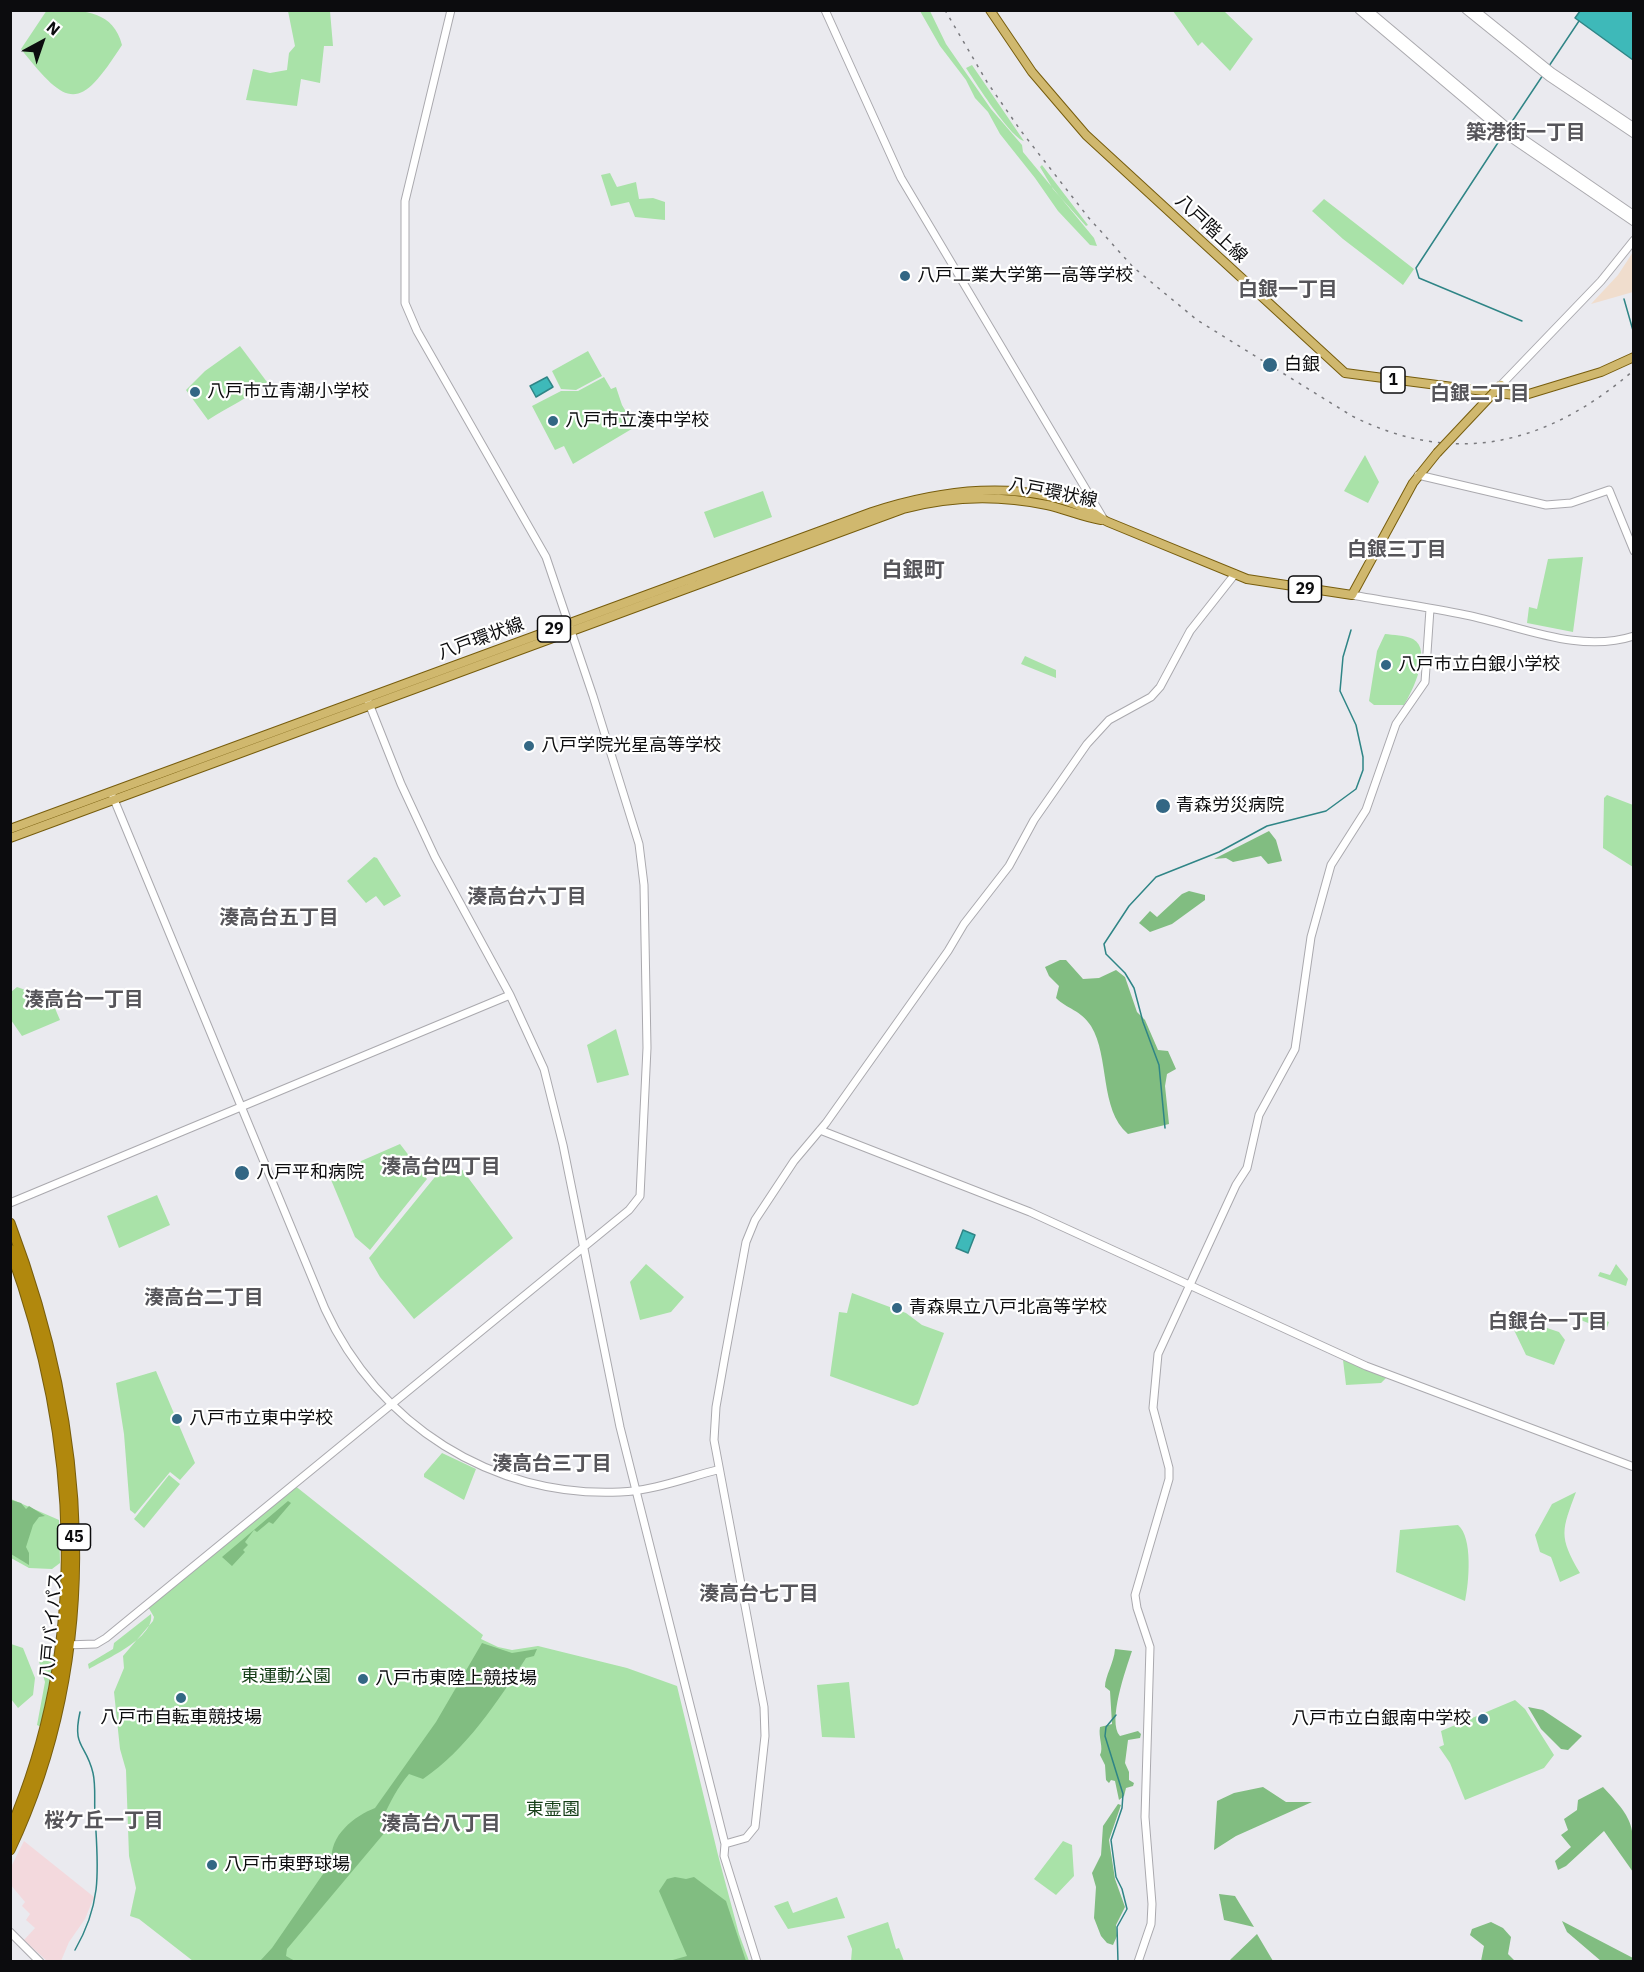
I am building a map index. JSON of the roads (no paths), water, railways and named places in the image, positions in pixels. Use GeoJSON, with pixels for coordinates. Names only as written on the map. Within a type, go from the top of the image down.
{"type":"FeatureCollection","features":[{"type":"Feature","properties":{"kind":"highway","name":"八戸バイパス"},"geometry":{"type":"LineString","coordinates":[[10,1223],[48,1337],[68,1435],[74,1534],[65,1645],[50,1718],[38,1758],[10,1830]]}},
{"type":"Feature","properties":{"kind":"highway","name":"八戸バイパス"},"geometry":{"type":"LineString","coordinates":[[10,1249],[41,1343],[56,1412],[62,1458],[66,1541],[63,1694],[53,1739],[39,1783],[10,1850]]}},
{"type":"Feature","properties":{"kind":"main road","name":"八戸階上線"},"geometry":{"type":"LineString","coordinates":[[990,10],[1032,72],[1086,135],[1345,373],[1522,396],[1601,372],[1634,357]]}},
{"type":"Feature","properties":{"kind":"main road"},"geometry":{"type":"LineString","coordinates":[[1352,595],[1418,475],[1501,385]]}},
{"type":"Feature","properties":{"kind":"main road","name":"八戸環状線"},"geometry":{"type":"LineString","coordinates":[[10,838],[112,796],[913,499],[962,492],[994,491],[1037,496],[1078,507],[1235,574],[1264,583],[1352,595]]}},
{"type":"Feature","properties":{"kind":"main road","name":"八戸環状線"},"geometry":{"type":"LineString","coordinates":[[570,627],[915,506],[957,499],[1010,500],[1050,506],[1104,520]]}},
{"type":"Feature","properties":{"kind":"main road","name":"八戸環状線"},"geometry":{"type":"LineString","coordinates":[[10,829],[112,796]]}},
{"type":"Feature","properties":{"kind":"street"},"geometry":{"type":"LineString","coordinates":[[65,1645],[96,1644],[106,1638],[583,1245],[629,1210],[640,1196],[647,1048],[644,885],[639,844],[546,557],[440,371],[405,303],[405,201],[451,10]]}},
{"type":"Feature","properties":{"kind":"street"},"geometry":{"type":"LineString","coordinates":[[825,10],[901,178],[1104,520]]}},
{"type":"Feature","properties":{"kind":"street"},"geometry":{"type":"LineString","coordinates":[[1359,10],[1508,136],[1634,222]]}},
{"type":"Feature","properties":{"kind":"street"},"geometry":{"type":"LineString","coordinates":[[1368,10],[1512,131],[1634,215]]}},
{"type":"Feature","properties":{"kind":"street"},"geometry":{"type":"LineString","coordinates":[[1466,10],[1549,77],[1634,134]]}},
{"type":"Feature","properties":{"kind":"street"},"geometry":{"type":"LineString","coordinates":[[1475,10],[1552,72],[1634,127]]}},
{"type":"Feature","properties":{"kind":"street"},"geometry":{"type":"LineString","coordinates":[[1501,385],[1601,281],[1634,240]]}},
{"type":"Feature","properties":{"kind":"street"},"geometry":{"type":"LineString","coordinates":[[1418,475],[1546,505],[1571,503],[1609,490],[1634,551]]}},
{"type":"Feature","properties":{"kind":"street"},"geometry":{"type":"LineString","coordinates":[[1078,507],[1085,503],[1086,490]]}},
{"type":"Feature","properties":{"kind":"street"},"geometry":{"type":"LineString","coordinates":[[725,1844],[746,1838],[755,1827],[765,1721],[717,1470],[714,1440],[716,1407],[747,1242],[755,1220],[787,1172],[820,1130],[948,951],[968,918],[1009,866],[1034,820],[1087,744],[1109,720],[1151,696],[1160,687],[1190,631],[1235,574]]}},
{"type":"Feature","properties":{"kind":"street"},"geometry":{"type":"LineString","coordinates":[[1352,595],[1430,609],[1575,641],[1607,642],[1634,636]]}},
{"type":"Feature","properties":{"kind":"street"},"geometry":{"type":"LineString","coordinates":[[1138,1962],[1152,1916],[1144,1806],[1150,1647],[1135,1595],[1169,1479],[1169,1468],[1153,1408],[1158,1354],[1189,1285],[1247,1168],[1259,1114],[1294,1055],[1300,1027],[1311,937],[1331,865],[1366,810],[1396,724],[1425,682],[1430,609]]}},
{"type":"Feature","properties":{"kind":"street"},"geometry":{"type":"LineString","coordinates":[[368,702],[401,784],[435,857],[510,995],[544,1069],[620,1427],[725,1844],[724,1856],[757,1962]]}},
{"type":"Feature","properties":{"kind":"street"},"geometry":{"type":"LineString","coordinates":[[112,796],[336,1333],[359,1368],[391,1405],[442,1446],[508,1477],[580,1491],[636,1490],[717,1470]]}},
{"type":"Feature","properties":{"kind":"street"},"geometry":{"type":"LineString","coordinates":[[10,1203],[510,995]]}},
{"type":"Feature","properties":{"kind":"street"},"geometry":{"type":"LineString","coordinates":[[820,1130],[1030,1212],[1366,1366],[1634,1467]]}},
{"type":"Feature","properties":{"kind":"street"},"geometry":{"type":"LineString","coordinates":[[10,1932],[40,1962]]}},
{"type":"Feature","properties":{"kind":"water"},"geometry":{"type":"Polygon","coordinates":[[[1580,11],[1633,11],[1633,60],[1575,18],[1580,11]]]}},
{"type":"Feature","properties":{"kind":"water"},"geometry":{"type":"Polygon","coordinates":[[[547,377],[553,387],[536,397],[530,386],[547,377]]]}},
{"type":"Feature","properties":{"kind":"water"},"geometry":{"type":"Polygon","coordinates":[[[963,1230],[975,1235],[968,1253],[956,1248],[963,1230]]]}},
{"type":"Feature","properties":{"kind":"waterway"},"geometry":{"type":"LineString","coordinates":[[1549,66],[1579,21]]}},
{"type":"Feature","properties":{"kind":"waterway"},"geometry":{"type":"LineString","coordinates":[[1509,126],[1543,75]]}},
{"type":"Feature","properties":{"kind":"waterway"},"geometry":{"type":"LineString","coordinates":[[1503,135],[1416,268],[1419,278],[1522,321]]}},
{"type":"Feature","properties":{"kind":"waterway"},"geometry":{"type":"LineString","coordinates":[[1624,299],[1634,334]]}},
{"type":"Feature","properties":{"kind":"waterway"},"geometry":{"type":"LineString","coordinates":[[1165,1128],[1159,1065],[1143,1022],[1134,988],[1125,973],[1106,954],[1104,944],[1129,906],[1156,877],[1219,852],[1267,826],[1326,811],[1356,789],[1363,770],[1363,757],[1356,725],[1340,691],[1343,657],[1351,630]]}},
{"type":"Feature","properties":{"kind":"waterway"},"geometry":{"type":"LineString","coordinates":[[75,1950],[90,1916],[97,1884],[94,1778],[79,1739],[80,1712]]}},
{"type":"Feature","properties":{"kind":"waterway"},"geometry":{"type":"LineString","coordinates":[[1116,1715],[1106,1727],[1105,1736],[1123,1794],[1122,1808],[1111,1840],[1116,1877],[1127,1909],[1117,1927],[1118,1962]]}},
{"type":"Feature","properties":{"kind":"railway"},"geometry":{"type":"LineString","coordinates":[[945,10],[987,82],[1021,131],[1088,217],[1133,267],[1197,320],[1352,416],[1390,432],[1428,441],[1465,444],[1500,440],[1535,431],[1569,416],[1602,395],[1634,370]]}},
{"type":"Feature","properties":{"kind":"place","name":"八戸工業大学第一高等学校"},"geometry":{"type":"Point","coordinates":[905,276]}},
{"type":"Feature","properties":{"kind":"place","name":"白銀"},"geometry":{"type":"Point","coordinates":[1270,365]}},
{"type":"Feature","properties":{"kind":"place","name":"八戸市立青潮小学校"},"geometry":{"type":"Point","coordinates":[195,392]}},
{"type":"Feature","properties":{"kind":"place","name":"八戸市立湊中学校"},"geometry":{"type":"Point","coordinates":[553,421]}},
{"type":"Feature","properties":{"kind":"place","name":"八戸市立白銀小学校"},"geometry":{"type":"Point","coordinates":[1386,665]}},
{"type":"Feature","properties":{"kind":"place","name":"八戸学院光星高等学校"},"geometry":{"type":"Point","coordinates":[529,746]}},
{"type":"Feature","properties":{"kind":"place","name":"青森労災病院"},"geometry":{"type":"Point","coordinates":[1163,806]}},
{"type":"Feature","properties":{"kind":"place","name":"八戸平和病院"},"geometry":{"type":"Point","coordinates":[242,1173]}},
{"type":"Feature","properties":{"kind":"place","name":"青森県立八戸北高等学校"},"geometry":{"type":"Point","coordinates":[897,1308]}},
{"type":"Feature","properties":{"kind":"place","name":"八戸市立東中学校"},"geometry":{"type":"Point","coordinates":[177,1419]}},
{"type":"Feature","properties":{"kind":"place","name":"八戸市東陸上競技場"},"geometry":{"type":"Point","coordinates":[363,1679]}},
{"type":"Feature","properties":{"kind":"place","name":"八戸市自転車競技場"},"geometry":{"type":"Point","coordinates":[181,1698]}},
{"type":"Feature","properties":{"kind":"place","name":"八戸市立白銀南中学校"},"geometry":{"type":"Point","coordinates":[1483,1719]}},
{"type":"Feature","properties":{"kind":"place","name":"八戸市東野球場"},"geometry":{"type":"Point","coordinates":[212,1865]}},
{"type":"Feature","properties":{"kind":"district","name":"築港街一丁目"},"geometry":{"type":"Point","coordinates":[1526,133]}},
{"type":"Feature","properties":{"kind":"district","name":"白銀一丁目"},"geometry":{"type":"Point","coordinates":[1288,290]}},
{"type":"Feature","properties":{"kind":"district","name":"白銀二丁目"},"geometry":{"type":"Point","coordinates":[1480,394]}},
{"type":"Feature","properties":{"kind":"district","name":"白銀三丁目"},"geometry":{"type":"Point","coordinates":[1397,550]}},
{"type":"Feature","properties":{"kind":"district","name":"白銀町"},"geometry":{"type":"Point","coordinates":[913,571]}},
{"type":"Feature","properties":{"kind":"district","name":"湊高台六丁目"},"geometry":{"type":"Point","coordinates":[527,897]}},
{"type":"Feature","properties":{"kind":"district","name":"湊高台五丁目"},"geometry":{"type":"Point","coordinates":[279,918]}},
{"type":"Feature","properties":{"kind":"district","name":"湊高台一丁目"},"geometry":{"type":"Point","coordinates":[84,1000]}},
{"type":"Feature","properties":{"kind":"district","name":"湊高台四丁目"},"geometry":{"type":"Point","coordinates":[441,1167]}},
{"type":"Feature","properties":{"kind":"district","name":"湊高台二丁目"},"geometry":{"type":"Point","coordinates":[204,1298]}},
{"type":"Feature","properties":{"kind":"district","name":"白銀台一丁目"},"geometry":{"type":"Point","coordinates":[1548,1322]}},
{"type":"Feature","properties":{"kind":"district","name":"湊高台三丁目"},"geometry":{"type":"Point","coordinates":[552,1464]}},
{"type":"Feature","properties":{"kind":"district","name":"湊高台七丁目"},"geometry":{"type":"Point","coordinates":[759,1594]}},
{"type":"Feature","properties":{"kind":"district","name":"桜ケ丘一丁目"},"geometry":{"type":"Point","coordinates":[104,1821]}},
{"type":"Feature","properties":{"kind":"district","name":"湊高台八丁目"},"geometry":{"type":"Point","coordinates":[441,1824]}},
{"type":"Feature","properties":{"kind":"park label","name":"東運動公園"},"geometry":{"type":"Point","coordinates":[286,1677]}},
{"type":"Feature","properties":{"kind":"park label","name":"東霊園"},"geometry":{"type":"Point","coordinates":[553,1810]}}]}
